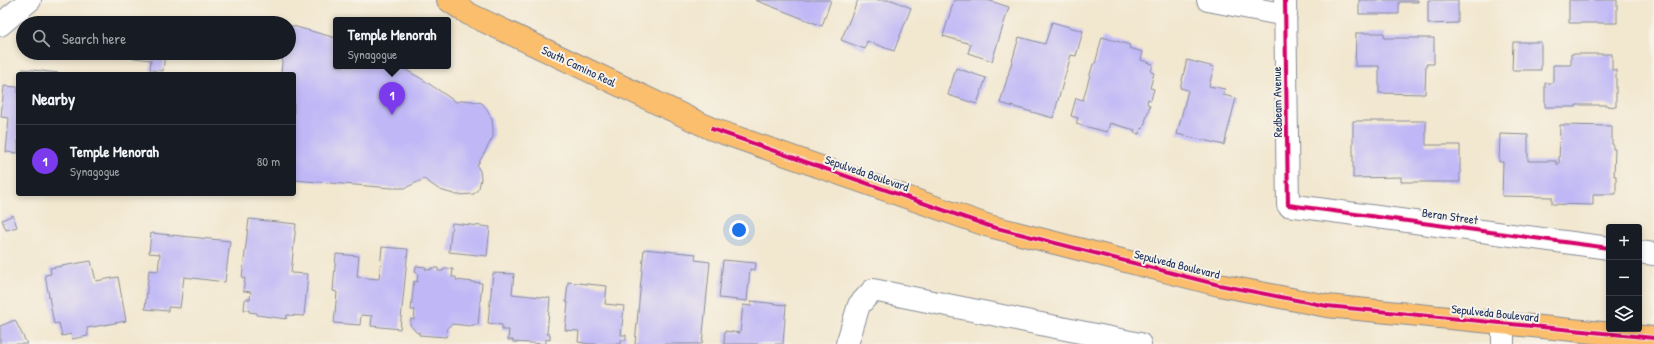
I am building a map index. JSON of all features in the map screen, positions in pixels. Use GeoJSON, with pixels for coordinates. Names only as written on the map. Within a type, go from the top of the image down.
{"type":"FeatureCollection","features":[{"type":"Feature","properties":{"kind":"main road","name":"South Camino Real"},"geometry":{"type":"LineString","coordinates":[[448,0],[469,14],[712,129]]}},
{"type":"Feature","properties":{"kind":"main road","name":"Sepulveda Boulevard"},"geometry":{"type":"LineString","coordinates":[[712,129],[989,226],[1219,285],[1327,306],[1503,334],[1654,338]]}},
{"type":"Feature","properties":{"kind":"street"},"geometry":{"type":"LineString","coordinates":[[0,25],[30,0]]}},
{"type":"Feature","properties":{"kind":"street"},"geometry":{"type":"LineString","coordinates":[[1208,0],[1286,8]]}},
{"type":"Feature","properties":{"kind":"street","name":"Redbeam Avenue"},"geometry":{"type":"LineString","coordinates":[[1286,8],[1288,205]]}},
{"type":"Feature","properties":{"kind":"street","name":"Beran Street"},"geometry":{"type":"LineString","coordinates":[[1288,205],[1606,248]]}},
{"type":"Feature","properties":{"kind":"street"},"geometry":{"type":"LineString","coordinates":[[1642,252],[1654,254]]}},
{"type":"Feature","properties":{"kind":"street"},"geometry":{"type":"LineString","coordinates":[[847,344],[859,305],[873,290],[1140,344]]}},
{"type":"Feature","properties":{"kind":"building"},"geometry":{"type":"Polygon","coordinates":[[[755,0],[831,0],[822,26],[755,0]]]}},
{"type":"Feature","properties":{"kind":"building"},"geometry":{"type":"Polygon","coordinates":[[[858,0],[892,0],[911,8],[894,51],[867,41],[865,49],[841,40],[858,0]]]}},
{"type":"Feature","properties":{"kind":"building"},"geometry":{"type":"Polygon","coordinates":[[[954,0],[987,0],[1009,7],[992,61],[968,53],[971,44],[943,36],[954,0]]]}},
{"type":"Feature","properties":{"kind":"building"},"geometry":{"type":"Polygon","coordinates":[[[1359,0],[1418,0],[1418,2],[1399,2],[1399,14],[1359,14],[1359,0]]]}},
{"type":"Feature","properties":{"kind":"building"},"geometry":{"type":"Polygon","coordinates":[[[1428,0],[1458,0],[1458,23],[1428,24],[1428,0]]]}},
{"type":"Feature","properties":{"kind":"building"},"geometry":{"type":"Polygon","coordinates":[[[1569,0],[1617,0],[1617,23],[1569,23],[1569,0]]]}},
{"type":"Feature","properties":{"kind":"building"},"geometry":{"type":"Polygon","coordinates":[[[1052,22],[1083,31],[1076,56],[1071,55],[1053,118],[1000,103],[1019,37],[1045,44],[1052,22]]]}},
{"type":"Feature","properties":{"kind":"building"},"geometry":{"type":"Polygon","coordinates":[[[296,27],[333,37],[333,69],[404,69],[456,102],[466,100],[482,103],[487,109],[492,120],[493,137],[477,166],[480,171],[481,179],[479,188],[474,194],[457,195],[440,190],[424,179],[405,188],[296,180],[296,72],[281,72],[282,60],[296,60],[296,27]]]}},
{"type":"Feature","properties":{"kind":"building"},"geometry":{"type":"Polygon","coordinates":[[[1356,33],[1384,33],[1384,38],[1434,38],[1434,64],[1426,64],[1425,94],[1379,93],[1379,66],[1355,66],[1356,33]]]}},
{"type":"Feature","properties":{"kind":"building"},"geometry":{"type":"Polygon","coordinates":[[[1102,37],[1130,45],[1129,48],[1143,52],[1141,60],[1153,64],[1151,72],[1154,73],[1150,88],[1154,89],[1151,100],[1148,99],[1147,104],[1150,105],[1143,129],[1141,128],[1139,134],[1134,133],[1135,130],[1110,123],[1107,132],[1076,124],[1078,118],[1071,116],[1076,98],[1083,100],[1102,37]]]}},
{"type":"Feature","properties":{"kind":"building"},"geometry":{"type":"Polygon","coordinates":[[[1513,42],[1541,42],[1541,70],[1512,70],[1513,42]]]}},
{"type":"Feature","properties":{"kind":"building"},"geometry":{"type":"Polygon","coordinates":[[[1571,54],[1612,54],[1612,70],[1616,70],[1616,107],[1608,105],[1576,105],[1576,107],[1545,107],[1545,83],[1553,83],[1553,65],[1571,65],[1571,54]]]}},
{"type":"Feature","properties":{"kind":"building"},"geometry":{"type":"Polygon","coordinates":[[[151,60],[164,60],[163,71],[150,70],[151,60]]]}},
{"type":"Feature","properties":{"kind":"building"},"geometry":{"type":"Polygon","coordinates":[[[1187,60],[1214,67],[1209,86],[1225,89],[1223,95],[1236,98],[1224,145],[1177,134],[1188,90],[1180,88],[1187,60]]]}},
{"type":"Feature","properties":{"kind":"building"},"geometry":{"type":"Polygon","coordinates":[[[956,68],[986,78],[977,104],[948,95],[956,68]]]}},
{"type":"Feature","properties":{"kind":"building"},"geometry":{"type":"Polygon","coordinates":[[[23,69],[50,72],[22,72],[23,69]]]}},
{"type":"Feature","properties":{"kind":"building"},"geometry":{"type":"Polygon","coordinates":[[[4,86],[16,87],[16,153],[6,152],[9,118],[1,117],[4,86]]]}},
{"type":"Feature","properties":{"kind":"building"},"geometry":{"type":"Polygon","coordinates":[[[1353,121],[1426,121],[1426,145],[1460,145],[1460,182],[1401,182],[1401,177],[1353,178],[1353,121]]]}},
{"type":"Feature","properties":{"kind":"building"},"geometry":{"type":"Polygon","coordinates":[[[1560,125],[1612,126],[1612,144],[1613,149],[1615,149],[1614,176],[1616,176],[1616,194],[1593,194],[1593,205],[1552,204],[1552,197],[1502,196],[1503,162],[1499,162],[1500,134],[1528,135],[1528,161],[1556,161],[1556,164],[1559,164],[1560,125]]]}},
{"type":"Feature","properties":{"kind":"building"},"geometry":{"type":"Polygon","coordinates":[[[13,215],[17,227],[6,230],[2,220],[13,215]]]}},
{"type":"Feature","properties":{"kind":"building"},"geometry":{"type":"Polygon","coordinates":[[[249,219],[296,224],[291,273],[308,274],[304,316],[287,315],[286,319],[257,315],[257,313],[244,310],[245,299],[250,299],[251,292],[243,291],[245,278],[242,278],[249,219]]]}},
{"type":"Feature","properties":{"kind":"building"},"geometry":{"type":"Polygon","coordinates":[[[452,223],[490,227],[487,256],[449,252],[452,223]]]}},
{"type":"Feature","properties":{"kind":"building"},"geometry":{"type":"Polygon","coordinates":[[[151,233],[230,241],[225,282],[184,277],[180,308],[168,307],[168,311],[145,309],[149,270],[158,271],[160,254],[149,253],[151,233]]]}},
{"type":"Feature","properties":{"kind":"building"},"geometry":{"type":"Polygon","coordinates":[[[382,247],[408,249],[400,329],[371,326],[372,316],[361,315],[360,325],[334,323],[337,292],[333,291],[336,254],[359,256],[357,277],[379,279],[382,247]]]}},
{"type":"Feature","properties":{"kind":"building"},"geometry":{"type":"Polygon","coordinates":[[[644,249],[696,254],[695,260],[710,262],[702,344],[635,344],[644,249]]]}},
{"type":"Feature","properties":{"kind":"building"},"geometry":{"type":"Polygon","coordinates":[[[723,260],[756,263],[755,270],[750,269],[747,301],[719,298],[723,260]]]}},
{"type":"Feature","properties":{"kind":"building"},"geometry":{"type":"Polygon","coordinates":[[[91,261],[96,281],[118,277],[126,321],[87,328],[88,336],[72,339],[71,334],[62,336],[59,323],[54,324],[45,275],[51,274],[50,268],[91,261]]]}},
{"type":"Feature","properties":{"kind":"building"},"geometry":{"type":"Polygon","coordinates":[[[416,266],[426,267],[425,269],[431,270],[431,268],[438,268],[438,271],[453,269],[452,277],[456,277],[456,280],[482,283],[478,325],[471,326],[452,324],[447,328],[446,337],[419,335],[419,332],[417,333],[410,325],[411,319],[414,320],[415,310],[411,310],[414,281],[417,282],[418,273],[415,273],[416,266]]]}},
{"type":"Feature","properties":{"kind":"building"},"geometry":{"type":"Polygon","coordinates":[[[493,273],[514,274],[512,294],[550,298],[547,334],[550,334],[550,340],[546,339],[546,344],[513,342],[513,340],[508,340],[509,330],[502,330],[502,325],[488,323],[493,273]]]}},
{"type":"Feature","properties":{"kind":"building"},"geometry":{"type":"Polygon","coordinates":[[[568,282],[607,286],[605,304],[624,306],[621,335],[626,335],[626,340],[621,340],[621,344],[590,344],[578,342],[579,331],[565,330],[568,302],[566,302],[568,282]]]}},
{"type":"Feature","properties":{"kind":"building"},"geometry":{"type":"Polygon","coordinates":[[[751,301],[786,305],[783,344],[724,344],[725,331],[740,333],[743,305],[751,306],[751,301]]]}},
{"type":"Feature","properties":{"kind":"building"},"geometry":{"type":"Polygon","coordinates":[[[15,320],[27,344],[0,344],[0,326],[15,320]]]}},
{"type":"Feature","properties":{"kind":"cycle path"},"geometry":{"type":"LineString","coordinates":[[1285,0],[1288,205],[1606,248]]}},
{"type":"Feature","properties":{"kind":"cycle path"},"geometry":{"type":"LineString","coordinates":[[712,129],[989,226],[1219,285],[1327,306],[1654,338]]}},
{"type":"Feature","properties":{"kind":"place","name":"Temple Menorah"},"geometry":{"type":"Point","coordinates":[392,115]}}]}
